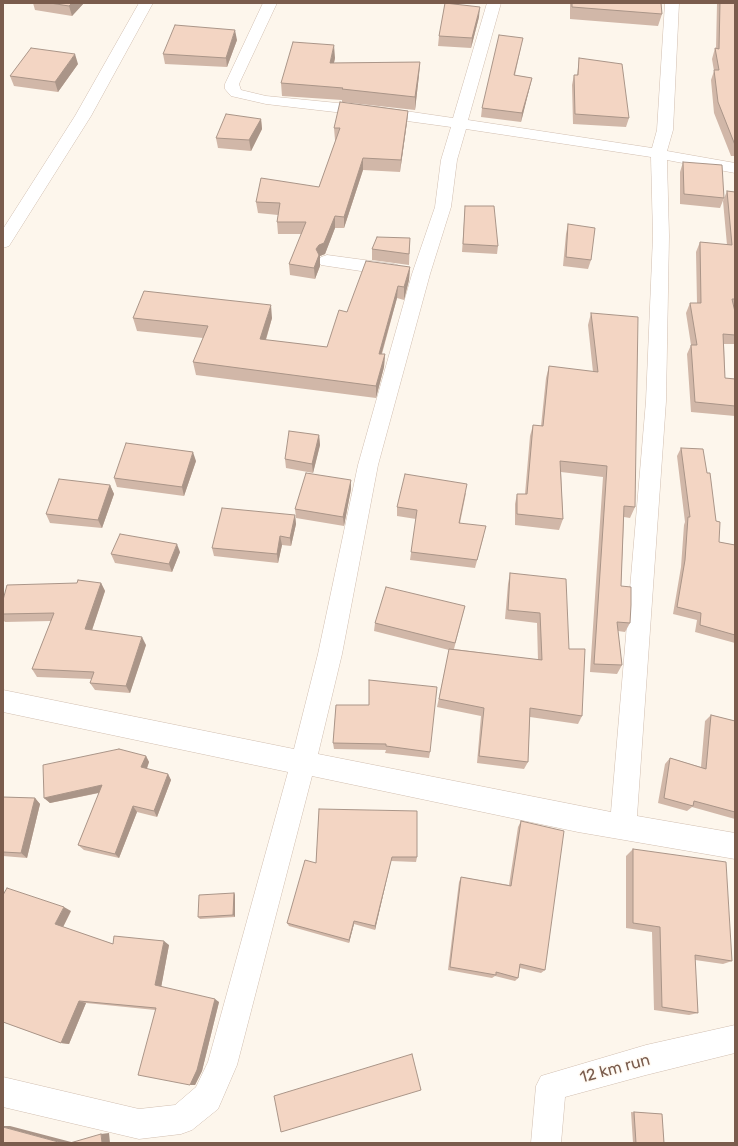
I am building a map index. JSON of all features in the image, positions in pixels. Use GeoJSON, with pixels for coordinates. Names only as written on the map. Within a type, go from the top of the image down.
{"type":"FeatureCollection","features":[{"type":"Feature","properties":{"kind":"street"},"geometry":{"type":"LineString","coordinates":[[3,242],[83,116],[146,3]]}},
{"type":"Feature","properties":{"kind":"street"},"geometry":{"type":"LineString","coordinates":[[270,3],[232,84],[232,89],[236,93],[266,100],[378,112],[659,152],[680,158],[735,168]]}},
{"type":"Feature","properties":{"kind":"street"},"geometry":{"type":"LineString","coordinates":[[3,1092],[140,1124],[181,1119],[207,1098],[222,1065],[303,763],[330,654],[368,465],[421,274],[443,207],[449,160],[494,3]]}},
{"type":"Feature","properties":{"kind":"street"},"geometry":{"type":"LineString","coordinates":[[623,827],[656,401],[661,236],[659,152],[665,130],[672,3]]}},
{"type":"Feature","properties":{"kind":"street"},"geometry":{"type":"LineString","coordinates":[[327,261],[421,274]]}},
{"type":"Feature","properties":{"kind":"street"},"geometry":{"type":"LineString","coordinates":[[3,701],[623,827],[735,846]]}},
{"type":"Feature","properties":{"kind":"street","name":"12 km run"},"geometry":{"type":"LineString","coordinates":[[546,1143],[551,1086],[646,1060],[735,1040]]}},
{"type":"Feature","properties":{"kind":"building"},"geometry":{"type":"Polygon","coordinates":[[[50,3],[72,3],[69,6],[50,3]]]}},
{"type":"Feature","properties":{"kind":"building"},"geometry":{"type":"Polygon","coordinates":[[[445,3],[480,7],[472,38],[439,36],[445,3]]]}},
{"type":"Feature","properties":{"kind":"building"},"geometry":{"type":"Polygon","coordinates":[[[572,3],[661,3],[662,14],[572,7],[572,3]]]}},
{"type":"Feature","properties":{"kind":"building"},"geometry":{"type":"Polygon","coordinates":[[[720,3],[735,3],[735,145],[718,102],[714,70],[719,70],[715,48],[719,49],[720,3]]]}},
{"type":"Feature","properties":{"kind":"building"},"geometry":{"type":"Polygon","coordinates":[[[175,25],[235,30],[226,58],[163,54],[175,25]]]}},
{"type":"Feature","properties":{"kind":"building"},"geometry":{"type":"Polygon","coordinates":[[[499,35],[523,38],[514,75],[532,78],[522,113],[482,108],[499,35]]]}},
{"type":"Feature","properties":{"kind":"building"},"geometry":{"type":"Polygon","coordinates":[[[293,42],[334,45],[330,63],[420,62],[415,97],[342,89],[343,88],[281,83],[293,42]]]}},
{"type":"Feature","properties":{"kind":"building"},"geometry":{"type":"Polygon","coordinates":[[[31,48],[75,54],[55,82],[10,76],[31,48]]]}},
{"type":"Feature","properties":{"kind":"building"},"geometry":{"type":"Polygon","coordinates":[[[579,58],[622,64],[629,118],[575,114],[574,75],[578,75],[579,58]]]}},
{"type":"Feature","properties":{"kind":"building"},"geometry":{"type":"Polygon","coordinates":[[[340,102],[408,111],[401,160],[363,158],[344,217],[335,216],[324,243],[319,245],[316,249],[319,255],[314,268],[289,264],[306,222],[277,222],[280,203],[256,202],[261,178],[319,187],[340,128],[334,128],[340,102]]]}},
{"type":"Feature","properties":{"kind":"building"},"geometry":{"type":"Polygon","coordinates":[[[226,114],[261,119],[249,140],[216,138],[226,114]]]}},
{"type":"Feature","properties":{"kind":"building"},"geometry":{"type":"Polygon","coordinates":[[[683,162],[722,165],[724,198],[684,194],[683,162]]]}},
{"type":"Feature","properties":{"kind":"building"},"geometry":{"type":"Polygon","coordinates":[[[727,191],[735,192],[735,299],[732,299],[735,312],[735,335],[723,334],[725,378],[735,379],[735,406],[695,402],[691,345],[697,345],[690,303],[701,303],[700,242],[732,245],[727,191]]]}},
{"type":"Feature","properties":{"kind":"building"},"geometry":{"type":"Polygon","coordinates":[[[465,206],[494,206],[498,246],[463,244],[465,206]]]}},
{"type":"Feature","properties":{"kind":"building"},"geometry":{"type":"Polygon","coordinates":[[[568,224],[595,228],[591,260],[566,257],[568,224]]]}},
{"type":"Feature","properties":{"kind":"building"},"geometry":{"type":"Polygon","coordinates":[[[377,237],[410,238],[409,254],[372,249],[377,237]]]}},
{"type":"Feature","properties":{"kind":"building"},"geometry":{"type":"Polygon","coordinates":[[[366,261],[410,267],[404,287],[398,286],[379,354],[385,354],[376,386],[193,362],[208,326],[133,318],[144,291],[271,305],[260,339],[327,347],[339,310],[347,312],[366,261]]]}},
{"type":"Feature","properties":{"kind":"building"},"geometry":{"type":"Polygon","coordinates":[[[591,313],[638,317],[635,507],[624,506],[621,586],[631,587],[630,623],[617,622],[622,665],[594,664],[607,466],[560,461],[563,519],[517,514],[517,494],[527,494],[533,425],[543,426],[549,366],[598,372],[591,313]]]}},
{"type":"Feature","properties":{"kind":"building"},"geometry":{"type":"Polygon","coordinates":[[[289,431],[319,435],[312,464],[285,459],[289,431]]]}},
{"type":"Feature","properties":{"kind":"building"},"geometry":{"type":"Polygon","coordinates":[[[126,443],[193,452],[182,487],[114,478],[126,443]]]}},
{"type":"Feature","properties":{"kind":"building"},"geometry":{"type":"Polygon","coordinates":[[[681,448],[703,449],[707,473],[710,473],[716,521],[720,522],[719,542],[735,545],[735,635],[700,625],[701,613],[677,607],[685,560],[688,517],[690,517],[681,448]]]}},
{"type":"Feature","properties":{"kind":"building"},"geometry":{"type":"Polygon","coordinates":[[[306,473],[351,480],[343,517],[295,509],[306,473]]]}},
{"type":"Feature","properties":{"kind":"building"},"geometry":{"type":"Polygon","coordinates":[[[405,474],[467,484],[459,523],[486,526],[477,560],[411,552],[417,510],[397,507],[405,474]]]}},
{"type":"Feature","properties":{"kind":"building"},"geometry":{"type":"Polygon","coordinates":[[[59,479],[110,485],[98,520],[46,514],[59,479]]]}},
{"type":"Feature","properties":{"kind":"building"},"geometry":{"type":"Polygon","coordinates":[[[222,508],[295,515],[290,538],[280,536],[277,554],[212,548],[222,508]]]}},
{"type":"Feature","properties":{"kind":"building"},"geometry":{"type":"Polygon","coordinates":[[[120,534],[177,544],[169,564],[111,554],[120,534]]]}},
{"type":"Feature","properties":{"kind":"building"},"geometry":{"type":"Polygon","coordinates":[[[510,573],[566,579],[569,649],[585,649],[582,716],[530,708],[528,762],[479,756],[484,708],[439,699],[449,649],[542,660],[540,613],[508,610],[510,573]]]}},
{"type":"Feature","properties":{"kind":"building"},"geometry":{"type":"Polygon","coordinates":[[[78,580],[101,583],[85,629],[142,637],[126,686],[90,683],[94,672],[32,669],[54,613],[3,614],[3,600],[7,585],[77,583],[78,580]]]}},
{"type":"Feature","properties":{"kind":"building"},"geometry":{"type":"Polygon","coordinates":[[[386,587],[465,606],[455,643],[375,623],[386,587]]]}},
{"type":"Feature","properties":{"kind":"building"},"geometry":{"type":"Polygon","coordinates":[[[369,680],[437,687],[430,752],[386,746],[386,744],[333,743],[336,705],[369,705],[369,680]]]}},
{"type":"Feature","properties":{"kind":"building"},"geometry":{"type":"Polygon","coordinates":[[[711,715],[735,721],[735,812],[694,801],[693,806],[664,798],[670,758],[706,769],[711,715]]]}},
{"type":"Feature","properties":{"kind":"building"},"geometry":{"type":"Polygon","coordinates":[[[119,749],[146,756],[141,767],[168,774],[154,811],[133,806],[115,854],[78,845],[102,785],[44,798],[43,765],[119,749]]]}},
{"type":"Feature","properties":{"kind":"building"},"geometry":{"type":"Polygon","coordinates":[[[3,797],[35,798],[21,853],[3,852],[3,797]]]}},
{"type":"Feature","properties":{"kind":"building"},"geometry":{"type":"Polygon","coordinates":[[[319,809],[417,811],[417,857],[392,857],[375,926],[354,921],[349,940],[287,923],[305,860],[316,863],[319,809]]]}},
{"type":"Feature","properties":{"kind":"building"},"geometry":{"type":"Polygon","coordinates":[[[521,821],[564,831],[545,970],[520,964],[518,978],[496,972],[496,975],[450,967],[461,877],[511,886],[521,821]]]}},
{"type":"Feature","properties":{"kind":"building"},"geometry":{"type":"Polygon","coordinates":[[[633,849],[726,862],[732,961],[695,955],[698,1013],[662,1007],[660,927],[633,923],[633,849]]]}},
{"type":"Feature","properties":{"kind":"building"},"geometry":{"type":"Polygon","coordinates":[[[7,888],[64,907],[55,924],[113,944],[114,936],[164,941],[155,985],[215,999],[197,1070],[190,1085],[138,1075],[156,1008],[79,1001],[61,1043],[3,1022],[3,895],[7,888]]]}},
{"type":"Feature","properties":{"kind":"building"},"geometry":{"type":"Polygon","coordinates":[[[234,893],[233,915],[198,917],[199,895],[234,893]]]}},
{"type":"Feature","properties":{"kind":"building"},"geometry":{"type":"Polygon","coordinates":[[[412,1054],[421,1090],[281,1132],[274,1096],[412,1054]]]}},
{"type":"Feature","properties":{"kind":"building"},"geometry":{"type":"Polygon","coordinates":[[[634,1112],[662,1114],[664,1143],[636,1143],[634,1112]]]}},
{"type":"Feature","properties":{"kind":"building"},"geometry":{"type":"Polygon","coordinates":[[[3,1127],[62,1143],[3,1143],[3,1127]]]}},
{"type":"Feature","properties":{"kind":"building"},"geometry":{"type":"Polygon","coordinates":[[[101,1134],[102,1143],[70,1143],[101,1134]]]}}]}
